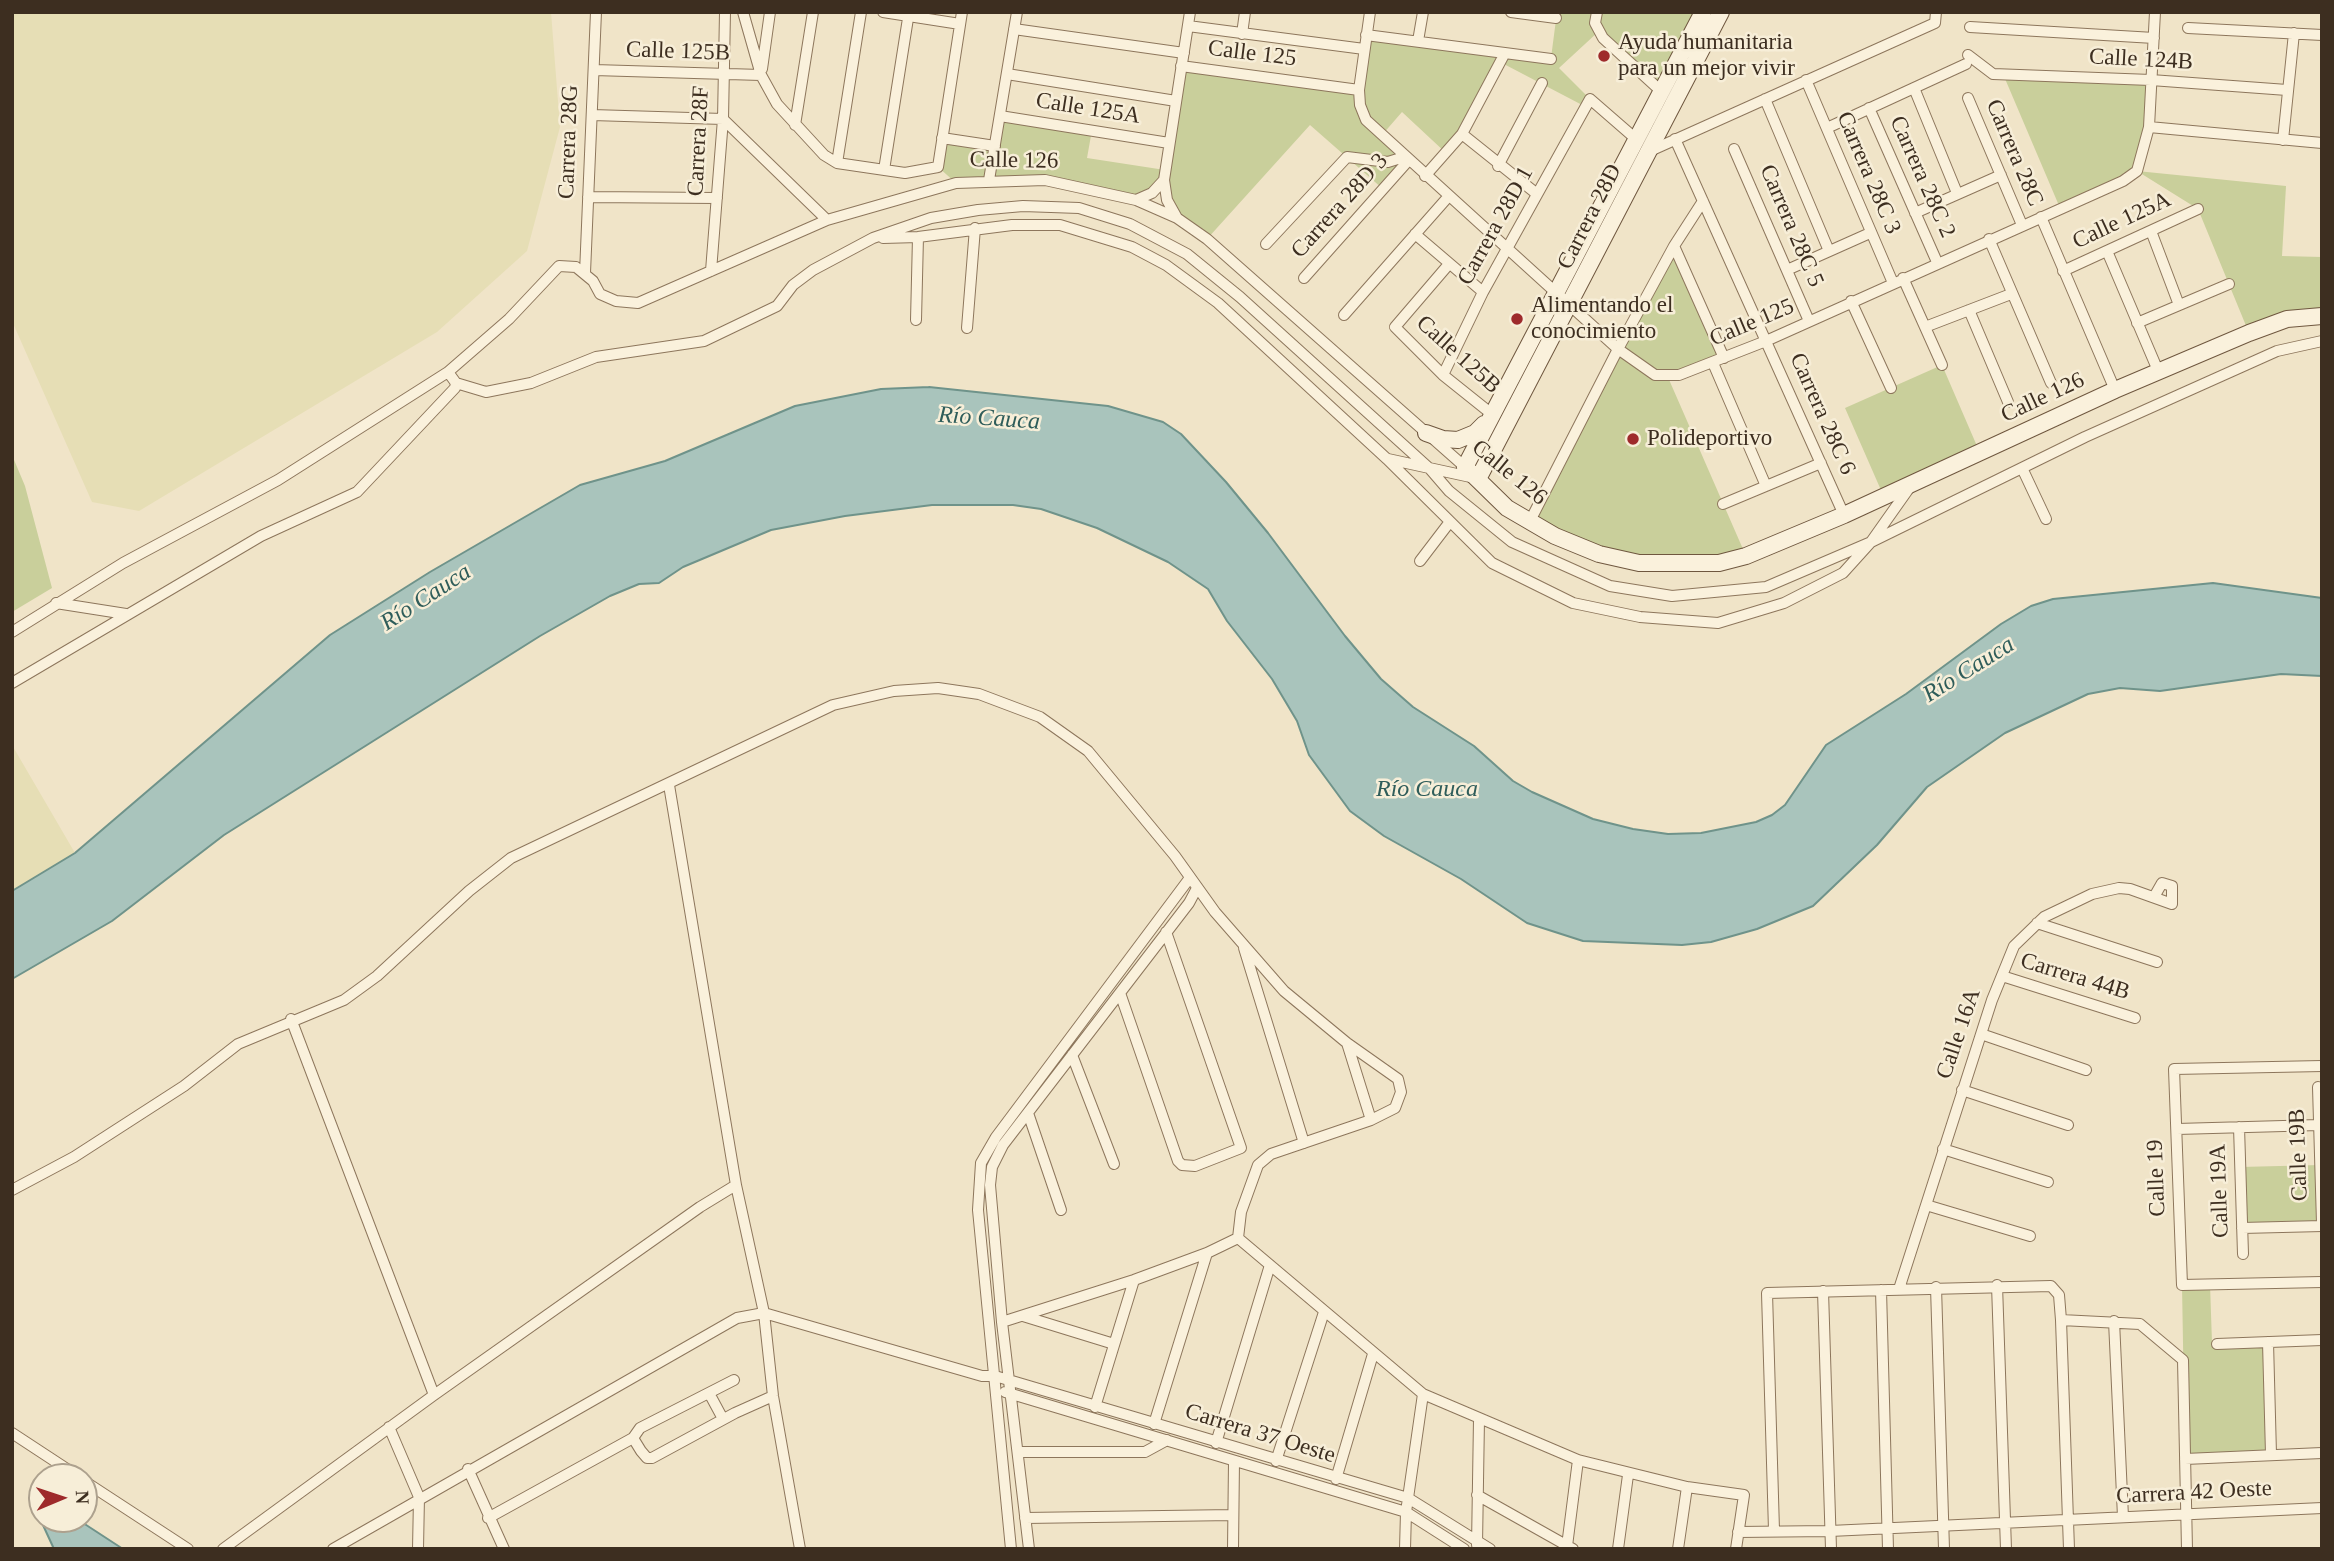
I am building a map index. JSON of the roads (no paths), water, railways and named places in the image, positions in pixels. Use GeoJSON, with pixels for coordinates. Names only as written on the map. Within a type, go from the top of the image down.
{"type":"FeatureCollection","features":[{"type":"Feature","properties":{"kind":"street","name":"Carrera 28G"},"geometry":{"type":"LineString","coordinates":[[585,273],[596,12]]}},
{"type":"Feature","properties":{"kind":"street","name":"Carrera 28F"},"geometry":{"type":"LineString","coordinates":[[711,271],[723,119],[725,12]]}},
{"type":"Feature","properties":{"kind":"street"},"geometry":{"type":"LineString","coordinates":[[743,12],[761,75],[777,104],[824,155],[837,163],[905,173],[938,167]]}},
{"type":"Feature","properties":{"kind":"street"},"geometry":{"type":"LineString","coordinates":[[761,75],[770,12]]}},
{"type":"Feature","properties":{"kind":"street"},"geometry":{"type":"LineString","coordinates":[[795,125],[813,12]]}},
{"type":"Feature","properties":{"kind":"street"},"geometry":{"type":"LineString","coordinates":[[837,163],[861,12]]}},
{"type":"Feature","properties":{"kind":"street"},"geometry":{"type":"LineString","coordinates":[[883,12],[960,24]]}},
{"type":"Feature","properties":{"kind":"street"},"geometry":{"type":"LineString","coordinates":[[938,167],[961,12]]}},
{"type":"Feature","properties":{"kind":"street"},"geometry":{"type":"LineString","coordinates":[[989,180],[1017,12]]}},
{"type":"Feature","properties":{"kind":"street"},"geometry":{"type":"LineString","coordinates":[[1177,218],[1167,200],[1164,180],[1190,12]]}},
{"type":"Feature","properties":{"kind":"street"},"geometry":{"type":"LineString","coordinates":[[1242,34],[1245,12]]}},
{"type":"Feature","properties":{"kind":"street"},"geometry":{"type":"LineString","coordinates":[[1359,90],[1370,12]]}},
{"type":"Feature","properties":{"kind":"street"},"geometry":{"type":"LineString","coordinates":[[1418,41],[1423,12]]}},
{"type":"Feature","properties":{"kind":"street"},"geometry":{"type":"LineString","coordinates":[[1511,12],[1556,18]]}},
{"type":"Feature","properties":{"kind":"street"},"geometry":{"type":"LineString","coordinates":[[1597,12],[1595,23],[1598,31],[1662,92]]}},
{"type":"Feature","properties":{"kind":"street","name":"Carrera 28D"},"geometry":{"type":"LineString","coordinates":[[1465,467],[1703,12]]}},
{"type":"Feature","properties":{"kind":"street","name":"Carrera 28D"},"geometry":{"type":"LineString","coordinates":[[1478,479],[1721,12]]}},
{"type":"Feature","properties":{"kind":"street"},"geometry":{"type":"LineString","coordinates":[[2155,12],[2149,127],[2322,143]]}},
{"type":"Feature","properties":{"kind":"street"},"geometry":{"type":"LineString","coordinates":[[884,170],[908,14]]}},
{"type":"Feature","properties":{"kind":"street"},"geometry":{"type":"LineString","coordinates":[[1650,151],[1806,80],[1935,17]]}},
{"type":"Feature","properties":{"kind":"street"},"geometry":{"type":"LineString","coordinates":[[1188,26],[1364,49]]}},
{"type":"Feature","properties":{"kind":"street"},"geometry":{"type":"LineString","coordinates":[[1970,27],[2154,38]]}},
{"type":"Feature","properties":{"kind":"street"},"geometry":{"type":"LineString","coordinates":[[2188,28],[2322,35]]}},
{"type":"Feature","properties":{"kind":"street"},"geometry":{"type":"LineString","coordinates":[[1014,29],[1184,53]]}},
{"type":"Feature","properties":{"kind":"street"},"geometry":{"type":"LineString","coordinates":[[2283,140],[2294,33]]}},
{"type":"Feature","properties":{"kind":"street"},"geometry":{"type":"LineString","coordinates":[[1366,34],[1551,59]]}},
{"type":"Feature","properties":{"kind":"street"},"geometry":{"type":"LineString","coordinates":[[1425,176],[1462,134],[1505,53]]}},
{"type":"Feature","properties":{"kind":"street","name":"Calle 124B"},"geometry":{"type":"LineString","coordinates":[[1914,88],[1967,60],[1993,74],[2151,80],[2287,90]]}},
{"type":"Feature","properties":{"kind":"street","name":"Calle 125"},"geometry":{"type":"LineString","coordinates":[[1181,66],[1359,90],[1360,105],[1366,120],[1406,159],[1618,349],[1656,375],[1679,374],[1718,361],[2123,181],[2137,171],[2149,127]]}},
{"type":"Feature","properties":{"kind":"street","name":"Calle 125B"},"geometry":{"type":"LineString","coordinates":[[594,70],[761,75]]}},
{"type":"Feature","properties":{"kind":"street"},"geometry":{"type":"LineString","coordinates":[[1007,74],[1176,101]]}},
{"type":"Feature","properties":{"kind":"street","name":"Carrera 28C 3"},"geometry":{"type":"LineString","coordinates":[[1806,80],[1870,233],[1925,327],[1942,365]]}},
{"type":"Feature","properties":{"kind":"street"},"geometry":{"type":"LineString","coordinates":[[1498,166],[1542,83]]}},
{"type":"Feature","properties":{"kind":"street"},"geometry":{"type":"LineString","coordinates":[[1827,128],[1914,88],[1957,193]]}},
{"type":"Feature","properties":{"kind":"street","name":"Carrera 28C"},"geometry":{"type":"LineString","coordinates":[[1968,98],[2022,225]]}},
{"type":"Feature","properties":{"kind":"street","name":"Carrera 28D 1"},"geometry":{"type":"LineString","coordinates":[[1443,375],[1483,292],[1590,99],[1636,139]]}},
{"type":"Feature","properties":{"kind":"street"},"geometry":{"type":"LineString","coordinates":[[1765,99],[1829,251]]}},
{"type":"Feature","properties":{"kind":"street","name":"Carrera 28C 2"},"geometry":{"type":"LineString","coordinates":[[1869,108],[1937,262]]}},
{"type":"Feature","properties":{"kind":"street"},"geometry":{"type":"LineString","coordinates":[[592,115],[723,119],[827,220]]}},
{"type":"Feature","properties":{"kind":"street","name":"Calle 125A"},"geometry":{"type":"LineString","coordinates":[[1000,116],[1169,143]]}},
{"type":"Feature","properties":{"kind":"street"},"geometry":{"type":"LineString","coordinates":[[1462,134],[1498,166],[1537,194]]}},
{"type":"Feature","properties":{"kind":"street"},"geometry":{"type":"LineString","coordinates":[[942,138],[995,146]]}},
{"type":"Feature","properties":{"kind":"street","name":"Carrera 28C 6"},"geometry":{"type":"LineString","coordinates":[[1675,139],[1844,515]]}},
{"type":"Feature","properties":{"kind":"street","name":"Carrera 28C 5"},"geometry":{"type":"LineString","coordinates":[[1734,149],[1809,321]]}},
{"type":"Feature","properties":{"kind":"street"},"geometry":{"type":"LineString","coordinates":[[1266,244],[1347,157],[1388,162],[1406,159]]}},
{"type":"Feature","properties":{"kind":"street","name":"Carrera 28D 3"},"geometry":{"type":"LineString","coordinates":[[1304,278],[1406,159]]}},
{"type":"Feature","properties":{"kind":"street"},"geometry":{"type":"LineString","coordinates":[[938,167],[956,183]]}},
{"type":"Feature","properties":{"kind":"street"},"geometry":{"type":"LineString","coordinates":[[1915,213],[2001,176]]}},
{"type":"Feature","properties":{"kind":"street","name":"Calle 126"},"geometry":{"type":"LineString","coordinates":[[585,273],[600,294],[616,301],[638,303],[827,220],[956,183],[1045,180],[1136,200],[1177,218],[1207,239],[1501,501],[1555,536],[1599,554],[1639,563],[1719,563],[1746,556],[1913,484],[2115,390],[2287,319],[2322,316]]}},
{"type":"Feature","properties":{"kind":"street"},"geometry":{"type":"LineString","coordinates":[[1136,200],[1152,193],[1164,180]]}},
{"type":"Feature","properties":{"kind":"street"},"geometry":{"type":"LineString","coordinates":[[588,197],[717,198]]}},
{"type":"Feature","properties":{"kind":"street"},"geometry":{"type":"LineString","coordinates":[[1344,314],[1448,197]]}},
{"type":"Feature","properties":{"kind":"street"},"geometry":{"type":"LineString","coordinates":[[1530,521],[1618,349],[1674,246],[1703,201]]}},
{"type":"Feature","properties":{"kind":"street"},"geometry":{"type":"LineString","coordinates":[[448,372],[456,383],[471,389],[495,391],[531,383],[596,357],[704,341],[777,306],[793,285],[813,270],[873,238],[931,218],[1023,206],[1079,208],[1130,224],[1187,254],[1240,297],[1430,469],[1449,491],[1512,542],[1610,586],[1672,596],[1766,587],[1871,542],[2022,468],[2277,351],[2322,341]]}},
{"type":"Feature","properties":{"kind":"street","name":"Calle 125A"},"geometry":{"type":"LineString","coordinates":[[2063,271],[2198,209]]}},
{"type":"Feature","properties":{"kind":"street"},"geometry":{"type":"LineString","coordinates":[[2041,217],[2115,390]]}},
{"type":"Feature","properties":{"kind":"street"},"geometry":{"type":"LineString","coordinates":[[873,238],[918,237],[975,229],[1060,225],[1132,247],[1166,265],[1218,303],[1387,459],[1492,563],[1573,603],[1640,617],[1718,622],[1784,603],[1843,573],[1871,542],[1913,484]]}},
{"type":"Feature","properties":{"kind":"street"},"geometry":{"type":"LineString","coordinates":[[967,328],[975,229]]}},
{"type":"Feature","properties":{"kind":"street"},"geometry":{"type":"LineString","coordinates":[[2151,231],[2179,304]]}},
{"type":"Feature","properties":{"kind":"street"},"geometry":{"type":"LineString","coordinates":[[1787,270],[1870,233]]}},
{"type":"Feature","properties":{"kind":"street"},"geometry":{"type":"LineString","coordinates":[[1415,234],[1483,292]]}},
{"type":"Feature","properties":{"kind":"street"},"geometry":{"type":"LineString","coordinates":[[916,320],[918,237]]}},
{"type":"Feature","properties":{"kind":"street"},"geometry":{"type":"LineString","coordinates":[[1989,239],[2051,383]]}},
{"type":"Feature","properties":{"kind":"street"},"geometry":{"type":"LineString","coordinates":[[1674,246],[1766,486]]}},
{"type":"Feature","properties":{"kind":"street"},"geometry":{"type":"LineString","coordinates":[[2107,251],[2159,373]]}},
{"type":"Feature","properties":{"kind":"street","name":"Calle 125B"},"geometry":{"type":"LineString","coordinates":[[1450,264],[1395,327],[1443,375],[1493,415]]}},
{"type":"Feature","properties":{"kind":"street"},"geometry":{"type":"LineString","coordinates":[[12,632],[56,603],[278,480],[448,372],[509,319],[559,266],[576,267],[585,273]]}},
{"type":"Feature","properties":{"kind":"street"},"geometry":{"type":"LineString","coordinates":[[2137,323],[2229,284]]}},
{"type":"Feature","properties":{"kind":"street"},"geometry":{"type":"LineString","coordinates":[[1925,327],[2011,294]]}},
{"type":"Feature","properties":{"kind":"street"},"geometry":{"type":"LineString","coordinates":[[1852,301],[1891,388]]}},
{"type":"Feature","properties":{"kind":"street"},"geometry":{"type":"LineString","coordinates":[[1969,310],[2008,402]]}},
{"type":"Feature","properties":{"kind":"street"},"geometry":{"type":"LineString","coordinates":[[12,683],[261,536],[357,492],[455,388],[456,383]]}},
{"type":"Feature","properties":{"kind":"street"},"geometry":{"type":"LineString","coordinates":[[1426,433],[1443,439],[1458,440],[1475,433],[1493,415]]}},
{"type":"Feature","properties":{"kind":"street"},"geometry":{"type":"LineString","coordinates":[[1495,447],[1494,474],[1501,501]]}},
{"type":"Feature","properties":{"kind":"street"},"geometry":{"type":"LineString","coordinates":[[1387,459],[1478,479]]}},
{"type":"Feature","properties":{"kind":"street"},"geometry":{"type":"LineString","coordinates":[[1723,504],[1821,463]]}},
{"type":"Feature","properties":{"kind":"street"},"geometry":{"type":"LineString","coordinates":[[2022,468],[2046,519]]}},
{"type":"Feature","properties":{"kind":"street"},"geometry":{"type":"LineString","coordinates":[[1420,561],[1449,523]]}},
{"type":"Feature","properties":{"kind":"street"},"geometry":{"type":"LineString","coordinates":[[1811,568],[1843,573]]}},
{"type":"Feature","properties":{"kind":"street"},"geometry":{"type":"LineString","coordinates":[[56,603],[126,614]]}},
{"type":"Feature","properties":{"kind":"street"},"geometry":{"type":"LineString","coordinates":[[12,1190],[74,1157],[184,1086],[238,1044],[344,1000],[377,976],[469,891],[511,858],[833,705],[894,691],[938,688],[979,694],[1040,717],[1088,751],[1175,856],[1193,883],[1284,991],[1347,1043],[1398,1079],[1401,1086],[1395,1108],[1371,1120],[1271,1154],[1258,1165],[1241,1212],[1238,1238]]}},
{"type":"Feature","properties":{"kind":"street"},"geometry":{"type":"LineString","coordinates":[[669,785],[736,1185],[764,1313],[773,1396],[800,1549]]}},
{"type":"Feature","properties":{"kind":"street"},"geometry":{"type":"LineString","coordinates":[[1029,1549],[1002,1322],[990,1185],[992,1167],[1003,1145],[1167,932],[1193,883]]}},
{"type":"Feature","properties":{"kind":"street"},"geometry":{"type":"LineString","coordinates":[[1011,1549],[978,1210],[981,1163],[996,1137],[1193,883]]}},
{"type":"Feature","properties":{"kind":"street","name":"Calle 16A"},"geometry":{"type":"LineString","coordinates":[[1899,1289],[1980,1034],[2014,946],[2044,917],[2092,894],[2119,888],[2154,897]]}},
{"type":"Feature","properties":{"kind":"street"},"geometry":{"type":"LineString","coordinates":[[2037,923],[2157,961]]}},
{"type":"Feature","properties":{"kind":"street"},"geometry":{"type":"LineString","coordinates":[[1120,993],[1178,1161],[1182,1165],[1195,1166],[1241,1148],[1167,932]]}},
{"type":"Feature","properties":{"kind":"street"},"geometry":{"type":"LineString","coordinates":[[1243,944],[1304,1143]]}},
{"type":"Feature","properties":{"kind":"street","name":"Carrera 44B"},"geometry":{"type":"LineString","coordinates":[[2002,976],[2135,1018]]}},
{"type":"Feature","properties":{"kind":"street"},"geometry":{"type":"LineString","coordinates":[[291,1020],[434,1395]]}},
{"type":"Feature","properties":{"kind":"street"},"geometry":{"type":"LineString","coordinates":[[1980,1034],[2086,1070]]}},
{"type":"Feature","properties":{"kind":"street"},"geometry":{"type":"LineString","coordinates":[[1347,1043],[1371,1120]]}},
{"type":"Feature","properties":{"kind":"street"},"geometry":{"type":"LineString","coordinates":[[1072,1055],[1114,1164]]}},
{"type":"Feature","properties":{"kind":"street","name":"Calle 19"},"geometry":{"type":"LineString","coordinates":[[2322,1066],[2174,1069],[2182,1285],[2322,1282]]}},
{"type":"Feature","properties":{"kind":"street","name":"Calle 19B"},"geometry":{"type":"LineString","coordinates":[[2318,1087],[2322,1224]]}},
{"type":"Feature","properties":{"kind":"street"},"geometry":{"type":"LineString","coordinates":[[1962,1090],[2068,1125]]}},
{"type":"Feature","properties":{"kind":"street"},"geometry":{"type":"LineString","coordinates":[[1028,1114],[1061,1210]]}},
{"type":"Feature","properties":{"kind":"street"},"geometry":{"type":"LineString","coordinates":[[2177,1129],[2319,1125]]}},
{"type":"Feature","properties":{"kind":"street","name":"Calle 19A"},"geometry":{"type":"LineString","coordinates":[[2239,1127],[2243,1254]]}},
{"type":"Feature","properties":{"kind":"street"},"geometry":{"type":"LineString","coordinates":[[1943,1149],[2048,1182]]}},
{"type":"Feature","properties":{"kind":"street"},"geometry":{"type":"LineString","coordinates":[[223,1549],[434,1395],[700,1207],[736,1185]]}},
{"type":"Feature","properties":{"kind":"street"},"geometry":{"type":"LineString","coordinates":[[1926,1205],[2030,1236]]}},
{"type":"Feature","properties":{"kind":"street"},"geometry":{"type":"LineString","coordinates":[[2242,1228],[2322,1224]]}},
{"type":"Feature","properties":{"kind":"street"},"geometry":{"type":"LineString","coordinates":[[1002,1322],[1134,1280],[1207,1253],[1238,1238]]}},
{"type":"Feature","properties":{"kind":"street"},"geometry":{"type":"LineString","coordinates":[[1238,1238],[1423,1394],[1578,1460],[1628,1475],[1686,1487],[1744,1494],[1736,1549]]}},
{"type":"Feature","properties":{"kind":"street"},"geometry":{"type":"LineString","coordinates":[[1154,1424],[1207,1253]]}},
{"type":"Feature","properties":{"kind":"street"},"geometry":{"type":"LineString","coordinates":[[1216,1443],[1270,1265]]}},
{"type":"Feature","properties":{"kind":"street"},"geometry":{"type":"LineString","coordinates":[[1096,1407],[1134,1280]]}},
{"type":"Feature","properties":{"kind":"street"},"geometry":{"type":"LineString","coordinates":[[1997,1285],[2006,1549]]}},
{"type":"Feature","properties":{"kind":"street"},"geometry":{"type":"LineString","coordinates":[[1774,1531],[1767,1293],[1997,1285],[2051,1286],[2059,1295],[2061,1320],[2068,1549]]}},
{"type":"Feature","properties":{"kind":"street"},"geometry":{"type":"LineString","coordinates":[[1936,1287],[1944,1549]]}},
{"type":"Feature","properties":{"kind":"street"},"geometry":{"type":"LineString","coordinates":[[1881,1290],[1888,1549]]}},
{"type":"Feature","properties":{"kind":"street"},"geometry":{"type":"LineString","coordinates":[[1824,1291],[1831,1549]]}},
{"type":"Feature","properties":{"kind":"street"},"geometry":{"type":"LineString","coordinates":[[1276,1461],[1324,1312]]}},
{"type":"Feature","properties":{"kind":"street"},"geometry":{"type":"LineString","coordinates":[[333,1549],[419,1497],[737,1318],[764,1313],[982,1376],[996,1389]]}},
{"type":"Feature","properties":{"kind":"street"},"geometry":{"type":"LineString","coordinates":[[1022,1316],[1114,1344]]}},
{"type":"Feature","properties":{"kind":"street"},"geometry":{"type":"LineString","coordinates":[[2061,1320],[2140,1324],[2183,1360],[2187,1549]]}},
{"type":"Feature","properties":{"kind":"street"},"geometry":{"type":"LineString","coordinates":[[2114,1321],[2123,1517]]}},
{"type":"Feature","properties":{"kind":"street"},"geometry":{"type":"LineString","coordinates":[[2217,1343],[2322,1340]]}},
{"type":"Feature","properties":{"kind":"street"},"geometry":{"type":"LineString","coordinates":[[2268,1342],[2271,1454]]}},
{"type":"Feature","properties":{"kind":"street"},"geometry":{"type":"LineString","coordinates":[[1336,1479],[1373,1354]]}},
{"type":"Feature","properties":{"kind":"street","name":"Carrera 37 Oeste"},"geometry":{"type":"LineString","coordinates":[[982,1376],[995,1376],[1408,1499],[1477,1545],[1490,1549]]}},
{"type":"Feature","properties":{"kind":"street"},"geometry":{"type":"LineString","coordinates":[[488,1518],[633,1438],[640,1428],[734,1380]]}},
{"type":"Feature","properties":{"kind":"street","name":"Carrera 37 Oeste"},"geometry":{"type":"LineString","coordinates":[[996,1389],[1406,1512],[1464,1549]]}},
{"type":"Feature","properties":{"kind":"street"},"geometry":{"type":"LineString","coordinates":[[709,1393],[723,1419]]}},
{"type":"Feature","properties":{"kind":"street"},"geometry":{"type":"LineString","coordinates":[[1405,1549],[1406,1512],[1423,1394]]}},
{"type":"Feature","properties":{"kind":"street"},"geometry":{"type":"LineString","coordinates":[[633,1438],[647,1458],[652,1458],[723,1419],[773,1396]]}},
{"type":"Feature","properties":{"kind":"street"},"geometry":{"type":"LineString","coordinates":[[1477,1545],[1479,1419]]}},
{"type":"Feature","properties":{"kind":"street"},"geometry":{"type":"LineString","coordinates":[[389,1427],[419,1497],[418,1549]]}},
{"type":"Feature","properties":{"kind":"street"},"geometry":{"type":"LineString","coordinates":[[12,1433],[58,1463]]}},
{"type":"Feature","properties":{"kind":"street"},"geometry":{"type":"LineString","coordinates":[[1019,1452],[1145,1452],[1167,1440]]}},
{"type":"Feature","properties":{"kind":"street"},"geometry":{"type":"LineString","coordinates":[[2185,1459],[2322,1453]]}},
{"type":"Feature","properties":{"kind":"street"},"geometry":{"type":"LineString","coordinates":[[1477,1495],[1570,1547],[1578,1460]]}},
{"type":"Feature","properties":{"kind":"street"},"geometry":{"type":"LineString","coordinates":[[1233,1549],[1234,1461]]}},
{"type":"Feature","properties":{"kind":"street"},"geometry":{"type":"LineString","coordinates":[[468,1469],[504,1549]]}},
{"type":"Feature","properties":{"kind":"street"},"geometry":{"type":"LineString","coordinates":[[1618,1549],[1628,1475]]}},
{"type":"Feature","properties":{"kind":"street"},"geometry":{"type":"LineString","coordinates":[[1678,1549],[1686,1487]]}},
{"type":"Feature","properties":{"kind":"street"},"geometry":{"type":"LineString","coordinates":[[98,1489],[188,1549]]}},
{"type":"Feature","properties":{"kind":"street","name":"Carrera 42 Oeste"},"geometry":{"type":"LineString","coordinates":[[1738,1532],[1830,1531],[2322,1508]]}},
{"type":"Feature","properties":{"kind":"street"},"geometry":{"type":"LineString","coordinates":[[1025,1518],[1233,1515]]}},
{"type":"Feature","properties":{"kind":"water","name":"Río Cauca"},"geometry":{"type":"Polygon","coordinates":[[[929,387],[1108,406],[1163,422],[1181,434],[1226,482],[1345,636],[1381,679],[1413,707],[1474,746],[1513,781],[1532,792],[1593,819],[1633,829],[1668,834],[1701,833],[1756,822],[1772,815],[1785,805],[1826,745],[1906,694],[2001,624],[2031,606],[2053,599],[2213,583],[2322,598],[2322,676],[2281,674],[2160,691],[2120,688],[2088,694],[2005,733],[1927,787],[1877,845],[1813,906],[1757,929],[1711,942],[1682,945],[1583,941],[1527,923],[1461,879],[1384,836],[1350,811],[1309,755],[1297,721],[1272,679],[1227,621],[1208,589],[1168,562],[1097,528],[1041,509],[1013,505],[932,505],[845,516],[771,530],[683,567],[659,583],[639,584],[610,596],[540,636],[224,835],[112,921],[12,979],[12,891],[75,853],[330,635],[430,572],[580,485],[665,461],[795,406],[881,389],[929,387]]]}},
{"type":"Feature","properties":{"kind":"water"},"geometry":{"type":"Polygon","coordinates":[[[47,1533],[98,1533],[123,1549],[54,1549],[47,1533]]]}},
{"type":"Feature","properties":{"kind":"place","name":"Ayuda humanitaria para un mejor vivir"},"geometry":{"type":"Point","coordinates":[1604,56]}},
{"type":"Feature","properties":{"kind":"place","name":"Alimentando el conocimiento"},"geometry":{"type":"Point","coordinates":[1517,319]}},
{"type":"Feature","properties":{"kind":"place","name":"Polideportivo"},"geometry":{"type":"Point","coordinates":[1633,439]}}]}
